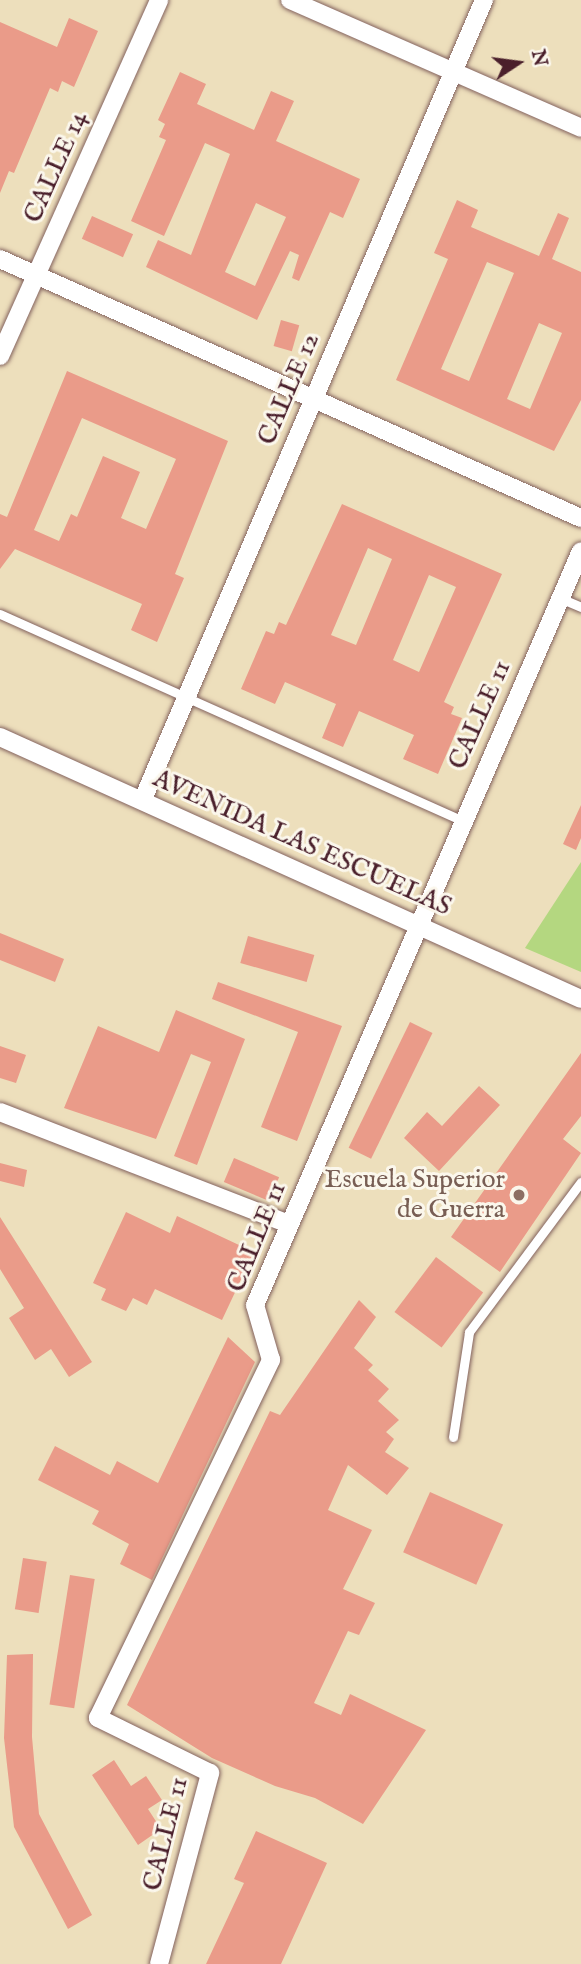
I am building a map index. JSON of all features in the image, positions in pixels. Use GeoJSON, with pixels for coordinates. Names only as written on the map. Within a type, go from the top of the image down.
{"type":"FeatureCollection","features":[{"type":"Feature","properties":{"kind":"street","name":"CALLE 14"},"geometry":{"type":"LineString","coordinates":[[0,356],[159,0]]}},
{"type":"Feature","properties":{"kind":"street"},"geometry":{"type":"LineString","coordinates":[[290,0],[581,128]]}},
{"type":"Feature","properties":{"kind":"street","name":"CALLE 12"},"geometry":{"type":"LineString","coordinates":[[143,799],[451,71],[484,0]]}},
{"type":"Feature","properties":{"kind":"street"},"geometry":{"type":"LineString","coordinates":[[0,259],[581,518]]}},
{"type":"Feature","properties":{"kind":"street","name":"CALLE 11"},"geometry":{"type":"LineString","coordinates":[[159,1964],[209,1773],[98,1718],[271,1360],[255,1305],[581,551]]}},
{"type":"Feature","properties":{"kind":"street","name":"AVENIDA LAS ESCUELAS"},"geometry":{"type":"LineString","coordinates":[[0,737],[418,923],[581,999]]}},
{"type":"Feature","properties":{"kind":"street"},"geometry":{"type":"LineString","coordinates":[[0,1112],[289,1224]]}},
{"type":"Feature","properties":{"kind":"lane"},"geometry":{"type":"LineString","coordinates":[[560,598],[581,607]]}},
{"type":"Feature","properties":{"kind":"lane"},"geometry":{"type":"LineString","coordinates":[[0,614],[185,701],[463,821]]}},
{"type":"Feature","properties":{"kind":"lane"},"geometry":{"type":"LineString","coordinates":[[453,1437],[469,1332],[581,1182]]}},
{"type":"Feature","properties":{"kind":"green space"},"geometry":{"type":"Polygon","coordinates":[[[581,862],[581,972],[525,948],[581,862]]]}},
{"type":"Feature","properties":{"kind":"building"},"geometry":{"type":"Polygon","coordinates":[[[69,18],[98,31],[74,87],[62,81],[58,92],[50,88],[14,173],[9,171],[0,193],[0,22],[57,47],[69,18]]]}},
{"type":"Feature","properties":{"kind":"building"},"geometry":{"type":"Polygon","coordinates":[[[180,72],[206,84],[197,104],[254,130],[271,91],[294,101],[276,141],[360,179],[343,218],[330,212],[299,281],[292,278],[299,255],[290,251],[257,320],[146,267],[158,240],[191,255],[230,154],[205,143],[164,236],[131,221],[166,140],[159,137],[165,124],[158,120],[180,72]],[[256,203],[225,272],[255,286],[286,217],[256,203]]]}},
{"type":"Feature","properties":{"kind":"building"},"geometry":{"type":"Polygon","coordinates":[[[457,200],[478,210],[471,227],[539,256],[558,213],[569,218],[552,259],[581,272],[581,400],[554,451],[396,380],[448,259],[434,253],[457,200]],[[487,262],[441,369],[469,381],[514,273],[487,262]],[[539,323],[507,399],[530,409],[562,333],[539,323]]]}},
{"type":"Feature","properties":{"kind":"building"},"geometry":{"type":"Polygon","coordinates":[[[92,216],[133,234],[123,257],[82,239],[92,216]]]}},
{"type":"Feature","properties":{"kind":"building"},"geometry":{"type":"Polygon","coordinates":[[[281,320],[299,325],[292,351],[274,346],[281,320]]]}},
{"type":"Feature","properties":{"kind":"building"},"geometry":{"type":"Polygon","coordinates":[[[67,371],[228,441],[175,574],[184,578],[157,642],[131,630],[142,604],[15,549],[0,569],[0,514],[7,517],[67,371]],[[82,418],[34,530],[59,541],[71,514],[77,517],[103,456],[140,472],[121,518],[146,529],[176,459],[82,418]]]}},
{"type":"Feature","properties":{"kind":"building"},"geometry":{"type":"Polygon","coordinates":[[[342,504],[502,574],[444,702],[454,707],[451,714],[462,718],[438,774],[403,759],[414,735],[359,711],[343,747],[322,738],[336,704],[285,682],[275,704],[241,689],[266,631],[274,634],[279,622],[286,625],[342,504]],[[368,548],[331,635],[356,645],[392,559],[368,548]],[[429,575],[393,660],[419,672],[456,587],[429,575]]]}},
{"type":"Feature","properties":{"kind":"building"},"geometry":{"type":"Polygon","coordinates":[[[581,805],[581,838],[576,850],[563,844],[581,805]]]}},
{"type":"Feature","properties":{"kind":"building"},"geometry":{"type":"Polygon","coordinates":[[[0,933],[64,959],[55,982],[0,960],[0,933]]]}},
{"type":"Feature","properties":{"kind":"building"},"geometry":{"type":"Polygon","coordinates":[[[248,936],[314,955],[307,982],[240,963],[248,936]]]}},
{"type":"Feature","properties":{"kind":"building"},"geometry":{"type":"Polygon","coordinates":[[[218,982],[342,1026],[297,1141],[261,1127],[298,1032],[212,999],[218,982]]]}},
{"type":"Feature","properties":{"kind":"building"},"geometry":{"type":"Polygon","coordinates":[[[176,1010],[245,1039],[197,1165],[174,1156],[211,1062],[191,1054],[156,1139],[64,1108],[98,1026],[159,1052],[176,1010]]]}},
{"type":"Feature","properties":{"kind":"building"},"geometry":{"type":"Polygon","coordinates":[[[410,1022],[432,1033],[371,1159],[349,1148],[410,1022]]]}},
{"type":"Feature","properties":{"kind":"building"},"geometry":{"type":"Polygon","coordinates":[[[0,1046],[26,1055],[16,1083],[0,1078],[0,1046]]]}},
{"type":"Feature","properties":{"kind":"building"},"geometry":{"type":"Polygon","coordinates":[[[581,1053],[581,1116],[563,1139],[581,1153],[500,1272],[451,1237],[581,1053]]]}},
{"type":"Feature","properties":{"kind":"building"},"geometry":{"type":"Polygon","coordinates":[[[479,1086],[500,1105],[439,1171],[404,1138],[427,1112],[442,1126],[479,1086]]]}},
{"type":"Feature","properties":{"kind":"building"},"geometry":{"type":"Polygon","coordinates":[[[234,1158],[279,1177],[269,1201],[224,1182],[234,1158]]]}},
{"type":"Feature","properties":{"kind":"building"},"geometry":{"type":"Polygon","coordinates":[[[0,1163],[27,1170],[24,1187],[0,1181],[0,1163]]]}},
{"type":"Feature","properties":{"kind":"building"},"geometry":{"type":"Polygon","coordinates":[[[126,1212],[170,1233],[177,1216],[254,1252],[222,1320],[155,1289],[147,1305],[133,1298],[126,1311],[101,1300],[106,1289],[93,1283],[126,1212]]]}},
{"type":"Feature","properties":{"kind":"building"},"geometry":{"type":"Polygon","coordinates":[[[0,1217],[92,1362],[69,1377],[51,1349],[35,1360],[9,1318],[24,1308],[0,1269],[0,1217]]]}},
{"type":"Feature","properties":{"kind":"building"},"geometry":{"type":"Polygon","coordinates":[[[436,1257],[483,1293],[442,1348],[394,1312],[436,1257]]]}},
{"type":"Feature","properties":{"kind":"building"},"geometry":{"type":"Polygon","coordinates":[[[359,1300],[376,1317],[354,1348],[373,1365],[368,1370],[389,1389],[378,1401],[399,1420],[386,1432],[394,1439],[385,1452],[409,1468],[387,1495],[348,1465],[328,1510],[372,1530],[343,1589],[375,1603],[359,1635],[348,1631],[314,1703],[341,1715],[350,1694],[426,1730],[363,1824],[315,1798],[275,1786],[212,1758],[127,1705],[270,1411],[280,1415],[359,1300]]]}},
{"type":"Feature","properties":{"kind":"building"},"geometry":{"type":"Polygon","coordinates":[[[228,1337],[255,1362],[152,1580],[120,1564],[129,1544],[92,1524],[99,1511],[38,1480],[55,1446],[110,1475],[117,1461],[158,1483],[228,1337]]]}},
{"type":"Feature","properties":{"kind":"building"},"geometry":{"type":"Polygon","coordinates":[[[430,1492],[503,1525],[476,1585],[403,1552],[430,1492]]]}},
{"type":"Feature","properties":{"kind":"building"},"geometry":{"type":"Polygon","coordinates":[[[23,1558],[47,1562],[39,1613],[15,1609],[23,1558]]]}},
{"type":"Feature","properties":{"kind":"building"},"geometry":{"type":"Polygon","coordinates":[[[70,1575],[95,1579],[74,1708],[50,1704],[70,1575]]]}},
{"type":"Feature","properties":{"kind":"building"},"geometry":{"type":"Polygon","coordinates":[[[33,1654],[32,1737],[39,1814],[92,1915],[68,1929],[14,1827],[4,1738],[7,1655],[33,1654]]]}},
{"type":"Feature","properties":{"kind":"building"},"geometry":{"type":"Polygon","coordinates":[[[114,1760],[131,1786],[146,1776],[162,1800],[148,1809],[161,1829],[138,1845],[92,1775],[114,1760]]]}},
{"type":"Feature","properties":{"kind":"building"},"geometry":{"type":"Polygon","coordinates":[[[256,1831],[327,1863],[281,1964],[206,1964],[244,1883],[234,1879],[256,1831]]]}},
{"type":"Feature","properties":{"kind":"place","name":"Escuela Superior de Guerra"},"geometry":{"type":"Point","coordinates":[519,1195]}}]}
